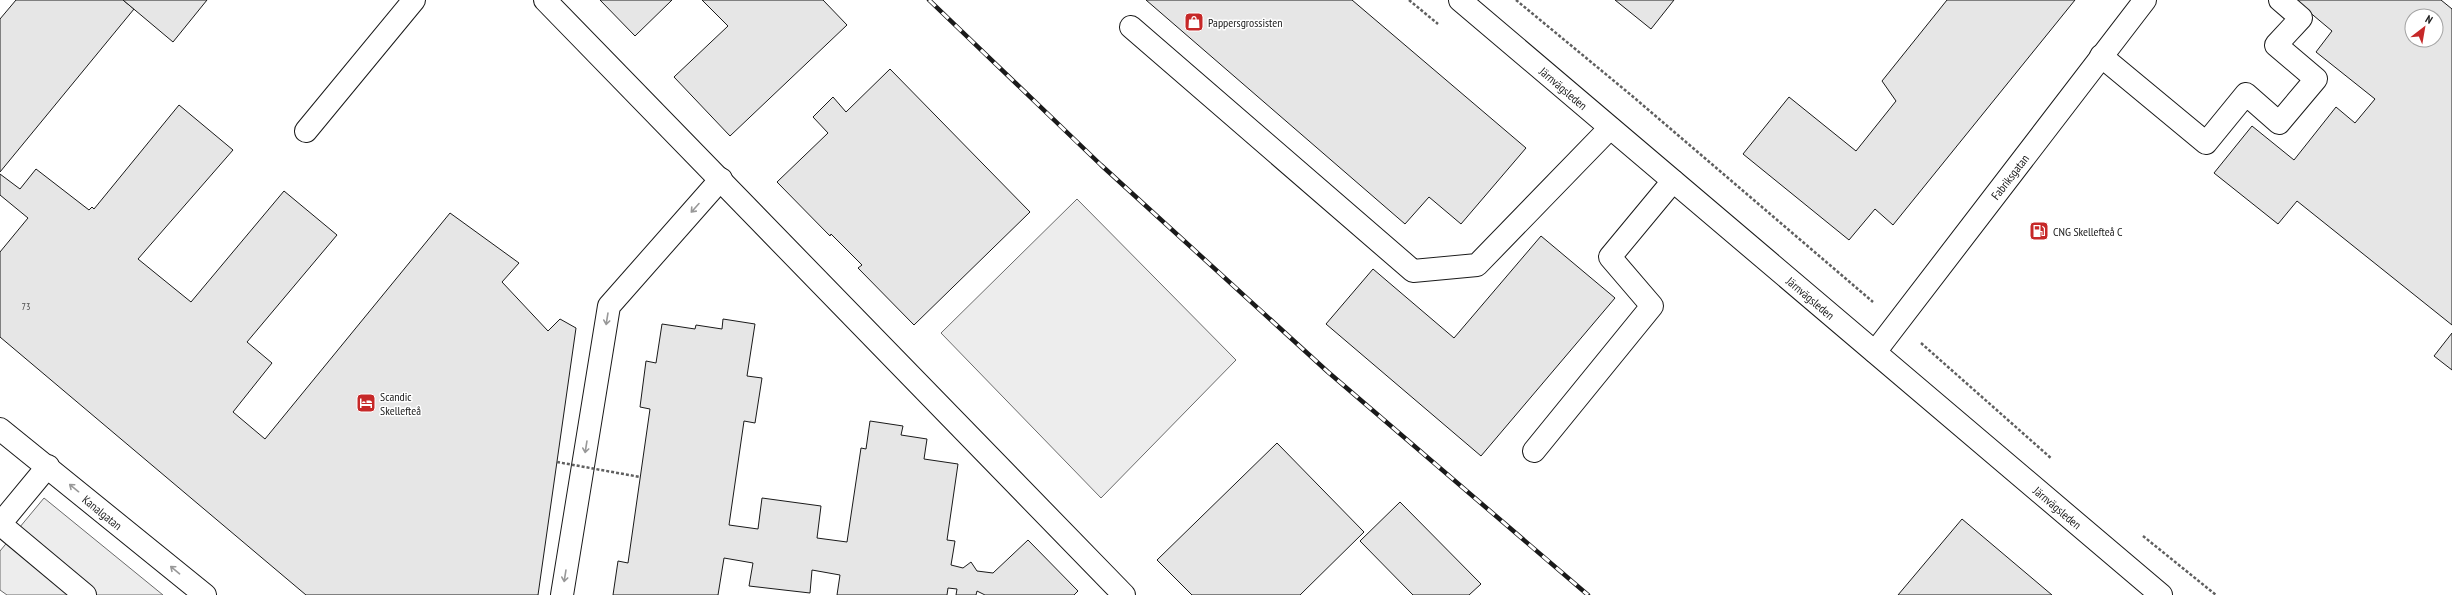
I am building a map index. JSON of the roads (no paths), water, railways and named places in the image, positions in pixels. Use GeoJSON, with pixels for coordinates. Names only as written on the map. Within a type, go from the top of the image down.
{"type":"FeatureCollection","features":[{"type":"Feature","properties":{"kind":"street"},"geometry":{"type":"LineString","coordinates":[[306,131],[414,0]]}},
{"type":"Feature","properties":{"kind":"street"},"geometry":{"type":"LineString","coordinates":[[545,0],[721,179],[1124,595]]}},
{"type":"Feature","properties":{"kind":"street","name":"Järnvägsleden"},"geometry":{"type":"LineString","coordinates":[[1460,0],[2161,595]]}},
{"type":"Feature","properties":{"kind":"street","name":"Fabriksgatan"},"geometry":{"type":"LineString","coordinates":[[1874,352],[1898,324],[2144,0]]}},
{"type":"Feature","properties":{"kind":"street"},"geometry":{"type":"LineString","coordinates":[[2102,56],[2206,143],[2246,94],[2279,123],[2316,79],[2276,45],[2301,18],[2280,0]]}},
{"type":"Feature","properties":{"kind":"street"},"geometry":{"type":"LineString","coordinates":[[1131,26],[1413,271],[1477,265],[1610,128]]}},
{"type":"Feature","properties":{"kind":"street"},"geometry":{"type":"LineString","coordinates":[[562,595],[609,306],[721,179]]}},
{"type":"Feature","properties":{"kind":"street"},"geometry":{"type":"LineString","coordinates":[[1534,451],[1652,306],[1610,257],[1673,181]]}},
{"type":"Feature","properties":{"kind":"street","name":"Kanalgatan"},"geometry":{"type":"LineString","coordinates":[[0,429],[48,466],[205,595]]}},
{"type":"Feature","properties":{"kind":"street"},"geometry":{"type":"LineString","coordinates":[[48,466],[0,524],[85,595]]}},
{"type":"Feature","properties":{"kind":"railway"},"geometry":{"type":"LineString","coordinates":[[929,0],[1101,165],[1328,372],[1588,595]]}},
{"type":"Feature","properties":{"kind":"place","name":"Pappersgrossisten"},"geometry":{"type":"Point","coordinates":[1194,22]}},
{"type":"Feature","properties":{"kind":"place","name":"CNG Skellefteå C"},"geometry":{"type":"Point","coordinates":[2039,231]}},
{"type":"Feature","properties":{"kind":"place","name":"Scandic Skellefteå"},"geometry":{"type":"Point","coordinates":[366,403]}}]}
